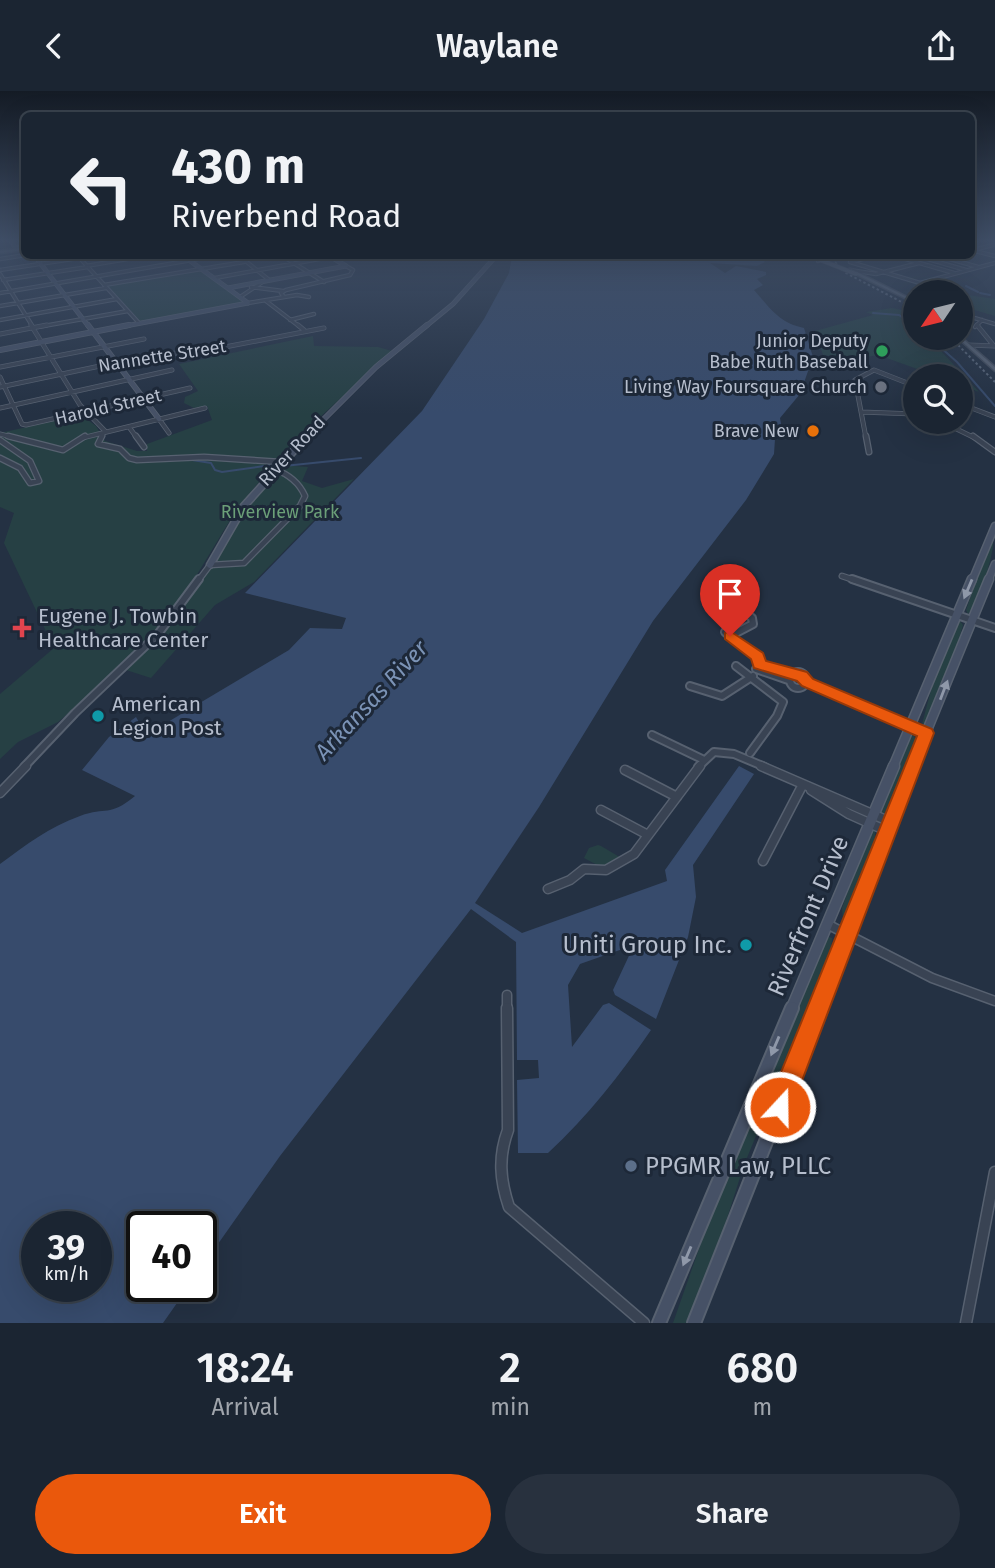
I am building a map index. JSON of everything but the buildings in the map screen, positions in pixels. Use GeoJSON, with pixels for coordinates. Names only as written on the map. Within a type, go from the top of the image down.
{"type":"FeatureCollection","features":[{"type":"Feature","properties":{"kind":"main road"},"geometry":{"type":"LineString","coordinates":[[973,350],[995,370]]}},
{"type":"Feature","properties":{"kind":"street"},"geometry":{"type":"LineString","coordinates":[[15,298],[72,392],[105,432]]}},
{"type":"Feature","properties":{"kind":"street"},"geometry":{"type":"LineString","coordinates":[[0,306],[44,298]]}},
{"type":"Feature","properties":{"kind":"street"},"geometry":{"type":"LineString","coordinates":[[67,298],[169,433]]}},
{"type":"Feature","properties":{"kind":"street"},"geometry":{"type":"LineString","coordinates":[[243,298],[248,303]]}},
{"type":"Feature","properties":{"kind":"street"},"geometry":{"type":"LineString","coordinates":[[0,350],[275,298]]}},
{"type":"Feature","properties":{"kind":"street","name":"River Road"},"geometry":{"type":"LineString","coordinates":[[0,793],[75,713],[158,634],[210,565],[244,506],[281,461],[376,367],[458,298]]}},
{"type":"Feature","properties":{"kind":"street"},"geometry":{"type":"LineString","coordinates":[[0,320],[117,299],[139,323]]}},
{"type":"Feature","properties":{"kind":"street"},"geometry":{"type":"LineString","coordinates":[[266,300],[304,330]]}},
{"type":"Feature","properties":{"kind":"street"},"geometry":{"type":"LineString","coordinates":[[0,334],[128,311]]}},
{"type":"Feature","properties":{"kind":"street"},"geometry":{"type":"LineString","coordinates":[[290,320],[314,314]]}},
{"type":"Feature","properties":{"kind":"street"},"geometry":{"type":"LineString","coordinates":[[973,317],[995,324]]}},
{"type":"Feature","properties":{"kind":"street"},"geometry":{"type":"LineString","coordinates":[[982,320],[975,327],[994,346]]}},
{"type":"Feature","properties":{"kind":"street","name":"Nannette Street"},"geometry":{"type":"LineString","coordinates":[[2,386],[157,354],[199,352],[324,328]]}},
{"type":"Feature","properties":{"kind":"street"},"geometry":{"type":"LineString","coordinates":[[0,367],[144,339]]}},
{"type":"Feature","properties":{"kind":"street"},"geometry":{"type":"LineString","coordinates":[[973,345],[994,346]]}},
{"type":"Feature","properties":{"kind":"street"},"geometry":{"type":"LineString","coordinates":[[0,408],[172,370]]}},
{"type":"Feature","properties":{"kind":"street"},"geometry":{"type":"LineString","coordinates":[[869,452],[854,381],[859,375],[874,370],[903,381]]}},
{"type":"Feature","properties":{"kind":"street"},"geometry":{"type":"LineString","coordinates":[[0,377],[13,405]]}},
{"type":"Feature","properties":{"kind":"street","name":"Harold Street"},"geometry":{"type":"LineString","coordinates":[[13,405],[22,424],[27,425],[190,388]]}},
{"type":"Feature","properties":{"kind":"street"},"geometry":{"type":"LineString","coordinates":[[0,437],[60,450],[69,448],[85,436],[205,408]]}},
{"type":"Feature","properties":{"kind":"street"},"geometry":{"type":"LineString","coordinates":[[973,409],[995,417]]}},
{"type":"Feature","properties":{"kind":"street"},"geometry":{"type":"LineString","coordinates":[[861,412],[903,414]]}},
{"type":"Feature","properties":{"kind":"street"},"geometry":{"type":"LineString","coordinates":[[129,427],[144,447]]}},
{"type":"Feature","properties":{"kind":"street"},"geometry":{"type":"LineString","coordinates":[[105,432],[98,444],[120,449],[131,459],[204,457],[281,461]]}},
{"type":"Feature","properties":{"kind":"street"},"geometry":{"type":"LineString","coordinates":[[970,434],[995,452]]}},
{"type":"Feature","properties":{"kind":"street"},"geometry":{"type":"LineString","coordinates":[[0,437],[30,461],[39,481],[30,483],[20,468],[0,459]]}},
{"type":"Feature","properties":{"kind":"street"},"geometry":{"type":"LineString","coordinates":[[210,565],[244,563],[302,502],[305,496],[302,487],[285,473],[274,469]]}},
{"type":"Feature","properties":{"kind":"street","name":"Riverfront Drive"},"geometry":{"type":"LineString","coordinates":[[659,1323],[995,526]]}},
{"type":"Feature","properties":{"kind":"street","name":"Riverfront Drive"},"geometry":{"type":"LineString","coordinates":[[694,1323],[995,564]]}},
{"type":"Feature","properties":{"kind":"street"},"geometry":{"type":"LineString","coordinates":[[842,576],[995,628]]}},
{"type":"Feature","properties":{"kind":"street"},"geometry":{"type":"LineString","coordinates":[[690,685],[722,696],[755,671],[758,657],[730,636],[725,632],[742,610],[755,620],[753,624],[730,636]]}},
{"type":"Feature","properties":{"kind":"street"},"geometry":{"type":"LineString","coordinates":[[736,666],[789,677],[802,675],[807,683],[926,733]]}},
{"type":"Feature","properties":{"kind":"street"},"geometry":{"type":"LineString","coordinates":[[750,753],[783,704],[755,671]]}},
{"type":"Feature","properties":{"kind":"street"},"geometry":{"type":"LineString","coordinates":[[789,677],[799,687],[807,683]]}},
{"type":"Feature","properties":{"kind":"street"},"geometry":{"type":"LineString","coordinates":[[652,735],[704,760]]}},
{"type":"Feature","properties":{"kind":"street"},"geometry":{"type":"LineString","coordinates":[[548,889],[570,880],[584,869],[601,871],[616,866],[634,854],[704,760],[714,752],[726,752],[891,827]]}},
{"type":"Feature","properties":{"kind":"street"},"geometry":{"type":"LineString","coordinates":[[625,770],[677,797]]}},
{"type":"Feature","properties":{"kind":"street"},"geometry":{"type":"LineString","coordinates":[[763,861],[806,787]]}},
{"type":"Feature","properties":{"kind":"street"},"geometry":{"type":"LineString","coordinates":[[601,810],[648,835]]}},
{"type":"Feature","properties":{"kind":"street"},"geometry":{"type":"LineString","coordinates":[[827,924],[932,978],[995,1002]]}},
{"type":"Feature","properties":{"kind":"street"},"geometry":{"type":"LineString","coordinates":[[507,995],[508,1130],[501,1148],[501,1175],[509,1207],[644,1323]]}},
{"type":"Feature","properties":{"kind":"street"},"geometry":{"type":"LineString","coordinates":[[966,1323],[995,1172]]}},
{"type":"Feature","properties":{"kind":"green space"},"geometry":{"type":"Polygon","coordinates":[[[119,298],[241,298],[246,302],[141,322],[119,298]]]}},
{"type":"Feature","properties":{"kind":"green space"},"geometry":{"type":"Polygon","coordinates":[[[973,298],[995,299],[995,316],[973,310],[973,298]]]}},
{"type":"Feature","properties":{"kind":"green space","name":"Junior Deputy Babe Ruth Baseball"},"geometry":{"type":"Polygon","coordinates":[[[892,308],[903,310],[903,350],[940,350],[953,364],[903,364],[878,355],[855,359],[823,355],[815,331],[873,315],[866,312],[892,308]]]}},
{"type":"Feature","properties":{"kind":"green space"},"geometry":{"type":"Polygon","coordinates":[[[313,336],[314,346],[378,347],[392,351],[293,442],[238,507],[184,596],[127,663],[58,722],[18,742],[0,759],[0,694],[54,648],[4,543],[14,513],[0,507],[0,433],[81,415],[96,426],[105,441],[137,451],[147,451],[147,444],[212,420],[207,406],[194,408],[184,403],[185,397],[198,391],[179,364],[313,336]]]}},
{"type":"Feature","properties":{"kind":"green space","name":"Riverview Park"},"geometry":{"type":"Polygon","coordinates":[[[281,465],[308,467],[302,481],[322,488],[354,479],[254,582],[215,605],[151,678],[126,670],[168,625],[195,590],[225,546],[248,503],[281,465]]]}},
{"type":"Feature","properties":{"kind":"green space"},"geometry":{"type":"Polygon","coordinates":[[[993,541],[985,578],[968,614],[966,610],[993,541]]]}},
{"type":"Feature","properties":{"kind":"green space"},"geometry":{"type":"Polygon","coordinates":[[[960,621],[963,625],[953,659],[928,722],[922,724],[935,675],[960,621]]]}},
{"type":"Feature","properties":{"kind":"green space"},"geometry":{"type":"Polygon","coordinates":[[[913,735],[916,739],[892,811],[883,815],[878,813],[908,741],[913,735]]]}},
{"type":"Feature","properties":{"kind":"green space"},"geometry":{"type":"Polygon","coordinates":[[[874,829],[874,846],[865,876],[848,915],[843,920],[842,908],[870,831],[874,829]]]}},
{"type":"Feature","properties":{"kind":"green space"},"geometry":{"type":"Polygon","coordinates":[[[598,845],[623,859],[601,867],[584,858],[589,848],[598,845]]]}},
{"type":"Feature","properties":{"kind":"green space"},"geometry":{"type":"Polygon","coordinates":[[[829,937],[832,938],[826,969],[812,1009],[783,1080],[772,1085],[770,1083],[805,982],[829,937]]]}},
{"type":"Feature","properties":{"kind":"green space"},"geometry":{"type":"Polygon","coordinates":[[[756,1114],[763,1119],[744,1165],[723,1231],[686,1323],[673,1323],[720,1189],[751,1118],[756,1114]]]}},
{"type":"Feature","properties":{"kind":"water","name":"Arkansas River"},"geometry":{"type":"Polygon","coordinates":[[[495,298],[761,298],[781,319],[804,328],[813,357],[800,394],[780,418],[774,454],[746,500],[653,621],[539,807],[475,903],[522,933],[667,881],[665,870],[739,766],[754,774],[693,865],[696,897],[688,937],[656,1019],[615,995],[613,990],[634,945],[580,964],[568,985],[572,1047],[603,1005],[609,1003],[651,1030],[603,1095],[548,1153],[518,1153],[517,1080],[539,1078],[538,1060],[517,1060],[516,942],[471,909],[280,1156],[217,1245],[217,1211],[126,1211],[126,1302],[178,1302],[163,1323],[0,1323],[0,864],[58,825],[89,813],[119,807],[135,796],[82,770],[109,737],[136,717],[146,735],[289,650],[310,628],[342,629],[346,618],[245,593],[422,411],[495,298]]]}},
{"type":"Feature","properties":{"kind":"waterway"},"geometry":{"type":"LineString","coordinates":[[873,313],[903,318]]}},
{"type":"Feature","properties":{"kind":"waterway"},"geometry":{"type":"LineString","coordinates":[[944,350],[995,406]]}},
{"type":"Feature","properties":{"kind":"waterway"},"geometry":{"type":"LineString","coordinates":[[284,466],[361,458]]}},
{"type":"Feature","properties":{"kind":"waterway"},"geometry":{"type":"LineString","coordinates":[[192,460],[211,463],[215,470],[222,472],[271,465]]}},
{"type":"Feature","properties":{"kind":"railway"},"geometry":{"type":"LineString","coordinates":[[895,298],[903,303]]}},
{"type":"Feature","properties":{"kind":"railway"},"geometry":{"type":"LineString","coordinates":[[963,350],[995,382]]}},
{"type":"Feature","properties":{"kind":"place","name":"Junior Deputy Babe Ruth Baseball"},"geometry":{"type":"Point","coordinates":[882,351]}},
{"type":"Feature","properties":{"kind":"place","name":"Living Way Foursquare Church"},"geometry":{"type":"Point","coordinates":[881,387]}},
{"type":"Feature","properties":{"kind":"place","name":"Brave New"},"geometry":{"type":"Point","coordinates":[813,431]}},
{"type":"Feature","properties":{"kind":"place","name":"Eugene J. Towbin Healthcare Center"},"geometry":{"type":"Point","coordinates":[22,628]}},
{"type":"Feature","properties":{"kind":"place","name":"American Legion Post"},"geometry":{"type":"Point","coordinates":[98,716]}},
{"type":"Feature","properties":{"kind":"place","name":"Uniti Group Inc."},"geometry":{"type":"Point","coordinates":[746,945]}},
{"type":"Feature","properties":{"kind":"place","name":"PPGMR Law, PLLC"},"geometry":{"type":"Point","coordinates":[631,1166]}},
{"type":"Feature","properties":{"kind":"route"},"geometry":{"type":"LineString","coordinates":[[730,636],[758,657],[759,664],[790,675],[802,675],[807,683],[926,733],[780,1107]]}}]}
